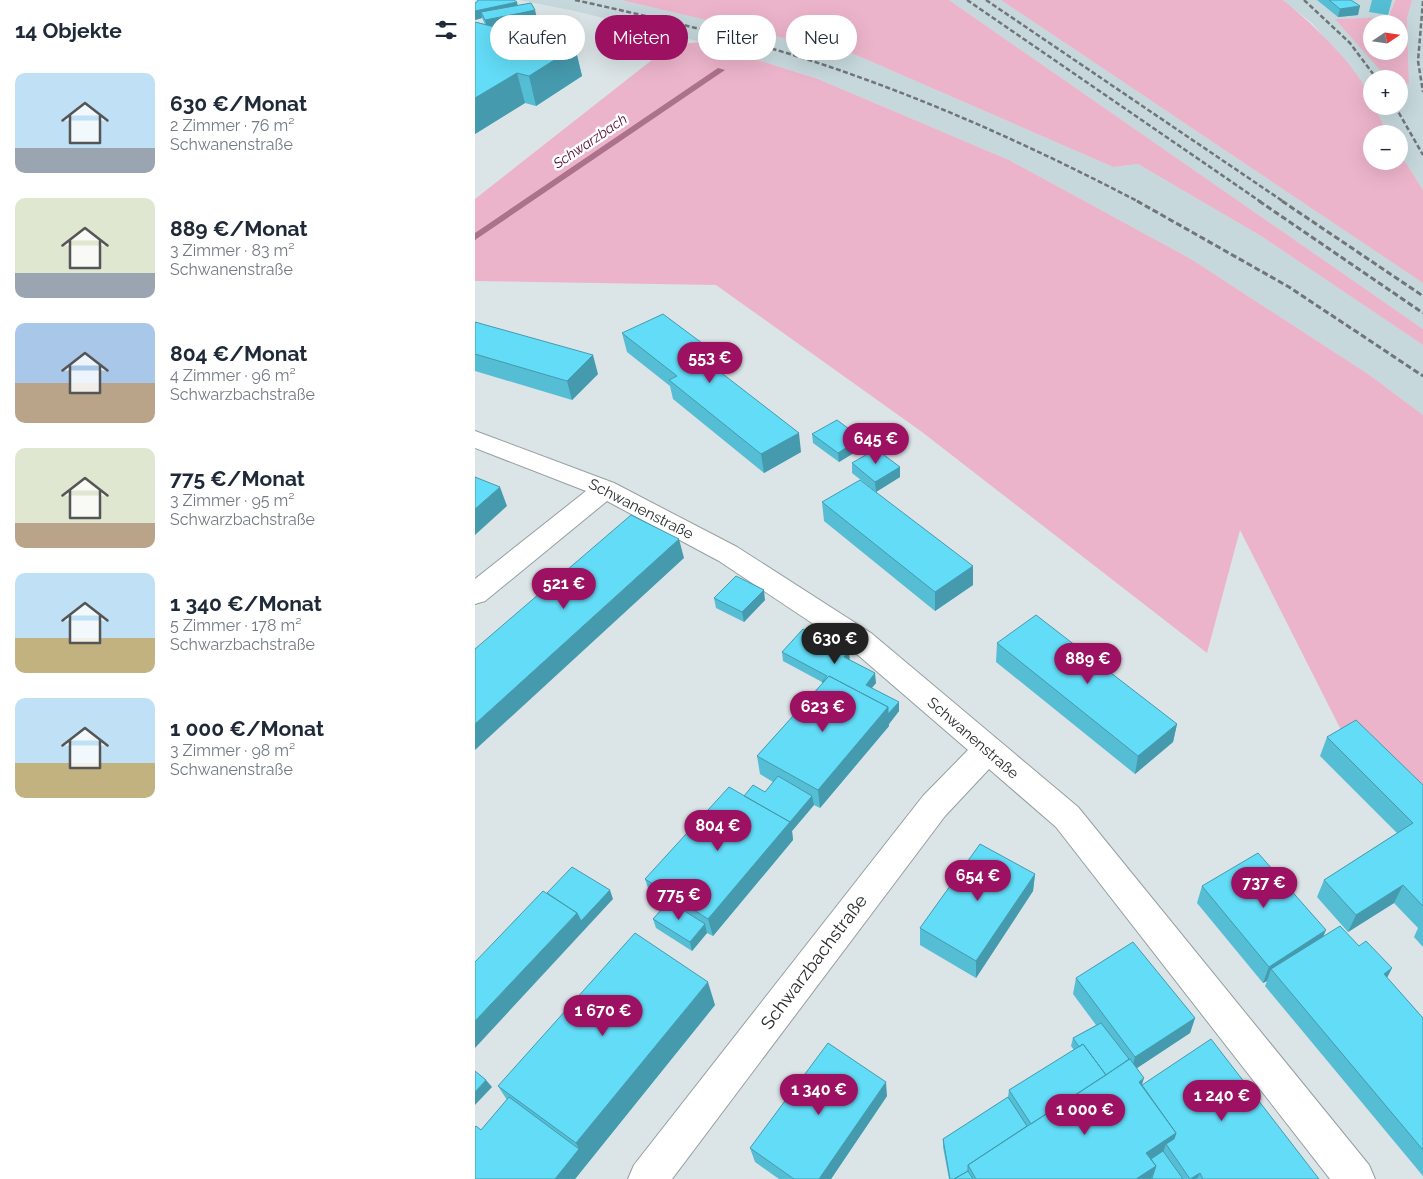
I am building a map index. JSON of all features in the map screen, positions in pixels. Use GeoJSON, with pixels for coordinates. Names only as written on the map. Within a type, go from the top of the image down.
{"type":"FeatureCollection","features":[{"type":"Feature","properties":{"kind":"street","name":"Schwanenstraße"},"geometry":{"type":"LineString","coordinates":[[475,439],[605,489],[728,554],[861,642],[1067,817],[1355,1179]]}},
{"type":"Feature","properties":{"kind":"street"},"geometry":{"type":"LineString","coordinates":[[475,594],[605,489]]}},
{"type":"Feature","properties":{"kind":"street","name":"Schwarzbachstraße"},"geometry":{"type":"LineString","coordinates":[[648,1179],[934,806],[988,750]]}},
{"type":"Feature","properties":{"kind":"shaded area"},"geometry":{"type":"Polygon","coordinates":[[[519,0],[621,0],[685,15],[595,16],[519,0]]]}},
{"type":"Feature","properties":{"kind":"shaded area"},"geometry":{"type":"Polygon","coordinates":[[[621,0],[949,0],[1423,329],[1423,345],[1261,236],[1138,164],[1113,167],[857,55],[857,15],[786,15],[786,39],[776,36],[776,15],[698,15],[698,18],[621,0]]]}},
{"type":"Feature","properties":{"kind":"shaded area"},"geometry":{"type":"Polygon","coordinates":[[[949,0],[1001,0],[1423,283],[1423,329],[949,0]]]}},
{"type":"Feature","properties":{"kind":"shaded area"},"geometry":{"type":"Polygon","coordinates":[[[1001,0],[1283,0],[1321,34],[1349,64],[1363,85],[1363,115],[1378,115],[1384,125],[1363,125],[1363,170],[1408,170],[1408,166],[1423,190],[1423,283],[1001,0]]]}},
{"type":"Feature","properties":{"kind":"shaded area"},"geometry":{"type":"Polygon","coordinates":[[[1283,0],[1394,0],[1390,15],[1363,15],[1363,18],[1336,19],[1363,50],[1363,60],[1372,60],[1380,70],[1363,70],[1363,85],[1312,23],[1283,0]]]}},
{"type":"Feature","properties":{"kind":"shaded area"},"geometry":{"type":"Polygon","coordinates":[[[1395,0],[1412,0],[1408,15],[1390,15],[1395,0]]]}},
{"type":"Feature","properties":{"kind":"shaded area"},"geometry":{"type":"Polygon","coordinates":[[[1412,0],[1423,0],[1423,190],[1408,166],[1408,125],[1384,125],[1378,115],[1408,115],[1408,15],[1412,0]]]}},
{"type":"Feature","properties":{"kind":"shaded area"},"geometry":{"type":"Polygon","coordinates":[[[688,16],[698,18],[698,41],[688,39],[688,16]]]}},
{"type":"Feature","properties":{"kind":"shaded area"},"geometry":{"type":"Polygon","coordinates":[[[1363,18],[1363,51],[1335,19],[1363,18]]]}},
{"type":"Feature","properties":{"kind":"shaded area"},"geometry":{"type":"Polygon","coordinates":[[[776,36],[786,39],[786,60],[857,60],[857,55],[1113,167],[1138,164],[1261,236],[1423,345],[1423,415],[1371,376],[1191,259],[1009,160],[818,79],[758,60],[776,60],[776,36]]]}},
{"type":"Feature","properties":{"kind":"shaded area"},"geometry":{"type":"Polygon","coordinates":[[[698,42],[698,60],[758,60],[818,79],[1009,160],[1191,259],[1371,376],[1423,415],[1423,811],[1341,730],[1240,530],[1207,653],[922,432],[716,285],[475,281],[475,199],[652,60],[688,60],[688,43],[698,42]]]}},
{"type":"Feature","properties":{"kind":"shaded area"},"geometry":{"type":"Polygon","coordinates":[[[1408,52],[1409,84],[1408,70],[1380,70],[1371,60],[1408,60],[1408,52]]]}},
{"type":"Feature","properties":{"kind":"building"},"geometry":{"type":"Polygon","coordinates":[[[478,0],[514,0],[517,2],[475,11],[475,3],[478,0]]]}},
{"type":"Feature","properties":{"kind":"building"},"geometry":{"type":"Polygon","coordinates":[[[1329,0],[1351,0],[1360,6],[1340,9],[1329,0]]]}},
{"type":"Feature","properties":{"kind":"building"},"geometry":{"type":"Polygon","coordinates":[[[531,3],[535,10],[510,15],[490,15],[490,19],[485,20],[481,12],[531,3]]]}},
{"type":"Feature","properties":{"kind":"building"},"geometry":{"type":"Polygon","coordinates":[[[475,22],[490,26],[490,60],[554,60],[529,76],[517,73],[475,98],[475,22]]]}},
{"type":"Feature","properties":{"kind":"building"},"geometry":{"type":"Polygon","coordinates":[[[663,314],[718,355],[706,361],[799,433],[761,454],[669,380],[677,376],[622,333],[663,314]]]}},
{"type":"Feature","properties":{"kind":"building"},"geometry":{"type":"Polygon","coordinates":[[[475,322],[593,355],[567,381],[475,354],[475,322]]]}},
{"type":"Feature","properties":{"kind":"building"},"geometry":{"type":"Polygon","coordinates":[[[837,420],[861,438],[838,453],[812,434],[837,420]]]}},
{"type":"Feature","properties":{"kind":"building"},"geometry":{"type":"Polygon","coordinates":[[[876,449],[900,467],[875,482],[852,463],[876,449]]]}},
{"type":"Feature","properties":{"kind":"building"},"geometry":{"type":"Polygon","coordinates":[[[475,477],[500,487],[475,509],[475,477]]]}},
{"type":"Feature","properties":{"kind":"building"},"geometry":{"type":"Polygon","coordinates":[[[860,480],[973,566],[935,592],[822,502],[860,480]]]}},
{"type":"Feature","properties":{"kind":"building"},"geometry":{"type":"Polygon","coordinates":[[[631,515],[679,539],[475,724],[475,649],[631,515]]]}},
{"type":"Feature","properties":{"kind":"building"},"geometry":{"type":"Polygon","coordinates":[[[736,576],[764,590],[742,612],[714,598],[736,576]]]}},
{"type":"Feature","properties":{"kind":"building"},"geometry":{"type":"Polygon","coordinates":[[[1036,615],[1177,724],[1138,756],[997,643],[1036,615]]]}},
{"type":"Feature","properties":{"kind":"building"},"geometry":{"type":"Polygon","coordinates":[[[803,629],[849,652],[844,657],[875,673],[866,685],[899,702],[888,714],[888,707],[829,676],[822,682],[827,676],[782,652],[803,629]]]}},
{"type":"Feature","properties":{"kind":"building"},"geometry":{"type":"Polygon","coordinates":[[[829,676],[888,707],[818,790],[757,756],[829,676]]]}},
{"type":"Feature","properties":{"kind":"building"},"geometry":{"type":"Polygon","coordinates":[[[1356,720],[1423,785],[1423,906],[1403,885],[1356,915],[1324,880],[1413,823],[1327,737],[1356,720]]]}},
{"type":"Feature","properties":{"kind":"building"},"geometry":{"type":"Polygon","coordinates":[[[778,776],[812,796],[790,822],[744,796],[753,785],[765,792],[778,776]]]}},
{"type":"Feature","properties":{"kind":"building"},"geometry":{"type":"Polygon","coordinates":[[[729,787],[790,822],[708,919],[645,879],[729,787]]]}},
{"type":"Feature","properties":{"kind":"building"},"geometry":{"type":"Polygon","coordinates":[[[980,844],[1035,874],[976,961],[920,928],[980,844]]]}},
{"type":"Feature","properties":{"kind":"building"},"geometry":{"type":"Polygon","coordinates":[[[1258,853],[1326,930],[1269,967],[1202,886],[1258,853]]]}},
{"type":"Feature","properties":{"kind":"building"},"geometry":{"type":"Polygon","coordinates":[[[572,867],[610,890],[581,921],[577,913],[547,893],[572,867]]]}},
{"type":"Feature","properties":{"kind":"building"},"geometry":{"type":"Polygon","coordinates":[[[543,891],[577,913],[475,1021],[475,962],[543,891]]]}},
{"type":"Feature","properties":{"kind":"building"},"geometry":{"type":"Polygon","coordinates":[[[669,901],[705,924],[690,942],[653,919],[669,901]]]}},
{"type":"Feature","properties":{"kind":"building"},"geometry":{"type":"Polygon","coordinates":[[[1340,926],[1359,946],[1366,941],[1392,968],[1384,974],[1423,1018],[1423,1150],[1271,969],[1340,926]]]}},
{"type":"Feature","properties":{"kind":"building"},"geometry":{"type":"Polygon","coordinates":[[[635,933],[708,982],[576,1143],[498,1086],[635,933]]]}},
{"type":"Feature","properties":{"kind":"building"},"geometry":{"type":"Polygon","coordinates":[[[1133,942],[1195,1018],[1135,1057],[1076,978],[1133,942]]]}},
{"type":"Feature","properties":{"kind":"building"},"geometry":{"type":"Polygon","coordinates":[[[1101,1023],[1129,1059],[1106,1075],[1083,1044],[1079,1047],[1073,1038],[1101,1023]]]}},
{"type":"Feature","properties":{"kind":"building"},"geometry":{"type":"Polygon","coordinates":[[[1211,1039],[1319,1179],[1203,1179],[1200,1173],[1190,1179],[1166,1144],[1174,1139],[1176,1133],[1142,1085],[1211,1039]]]}},
{"type":"Feature","properties":{"kind":"building"},"geometry":{"type":"Polygon","coordinates":[[[828,1043],[886,1082],[819,1179],[794,1179],[750,1148],[828,1043]]]}},
{"type":"Feature","properties":{"kind":"building"},"geometry":{"type":"Polygon","coordinates":[[[1083,1044],[1106,1075],[1031,1124],[1009,1090],[1083,1044]]]}},
{"type":"Feature","properties":{"kind":"building"},"geometry":{"type":"Polygon","coordinates":[[[1130,1059],[1144,1078],[1139,1082],[1176,1133],[1146,1153],[1156,1166],[1136,1179],[976,1179],[968,1165],[1130,1059]]]}},
{"type":"Feature","properties":{"kind":"building"},"geometry":{"type":"Polygon","coordinates":[[[475,1071],[486,1080],[475,1092],[475,1071]]]}},
{"type":"Feature","properties":{"kind":"building"},"geometry":{"type":"Polygon","coordinates":[[[509,1097],[579,1149],[555,1179],[475,1179],[475,1127],[481,1130],[509,1097]]]}},
{"type":"Feature","properties":{"kind":"building"},"geometry":{"type":"Polygon","coordinates":[[[1008,1097],[1027,1126],[968,1165],[968,1171],[954,1179],[950,1179],[943,1139],[1008,1097]]]}},
{"type":"Feature","properties":{"kind":"building"},"geometry":{"type":"Polygon","coordinates":[[[1163,1151],[1183,1179],[1152,1179],[1156,1166],[1151,1159],[1163,1151]]]}},
{"type":"Feature","properties":{"kind":"building"},"geometry":{"type":"Polygon","coordinates":[[[968,1171],[973,1179],[954,1179],[968,1171]]]}},
{"type":"Feature","properties":{"kind":"waterway","name":"Schwarzbach"},"geometry":{"type":"LineString","coordinates":[[475,237],[721,70]]}},
{"type":"Feature","properties":{"kind":"railway"},"geometry":{"type":"LineString","coordinates":[[575,0],[752,43],[822,64],[893,89],[1000,134],[1139,202]]}},
{"type":"Feature","properties":{"kind":"railway"},"geometry":{"type":"LineString","coordinates":[[967,0],[1261,202]]}},
{"type":"Feature","properties":{"kind":"railway"},"geometry":{"type":"LineString","coordinates":[[986,0],[1284,202]]}},
{"type":"Feature","properties":{"kind":"railway"},"geometry":{"type":"LineString","coordinates":[[1304,0],[1350,43],[1370,70]]}},
{"type":"Feature","properties":{"kind":"railway"},"geometry":{"type":"LineString","coordinates":[[1423,1],[1418,61],[1423,92]]}},
{"type":"Feature","properties":{"kind":"railway"},"geometry":{"type":"LineString","coordinates":[[1400,115],[1423,155]]}},
{"type":"Feature","properties":{"kind":"railway"},"geometry":{"type":"LineString","coordinates":[[1137,201],[1289,287],[1423,376]]}},
{"type":"Feature","properties":{"kind":"railway"},"geometry":{"type":"LineString","coordinates":[[1259,201],[1423,313]]}},
{"type":"Feature","properties":{"kind":"railway"},"geometry":{"type":"LineString","coordinates":[[1282,201],[1423,296]]}}]}
